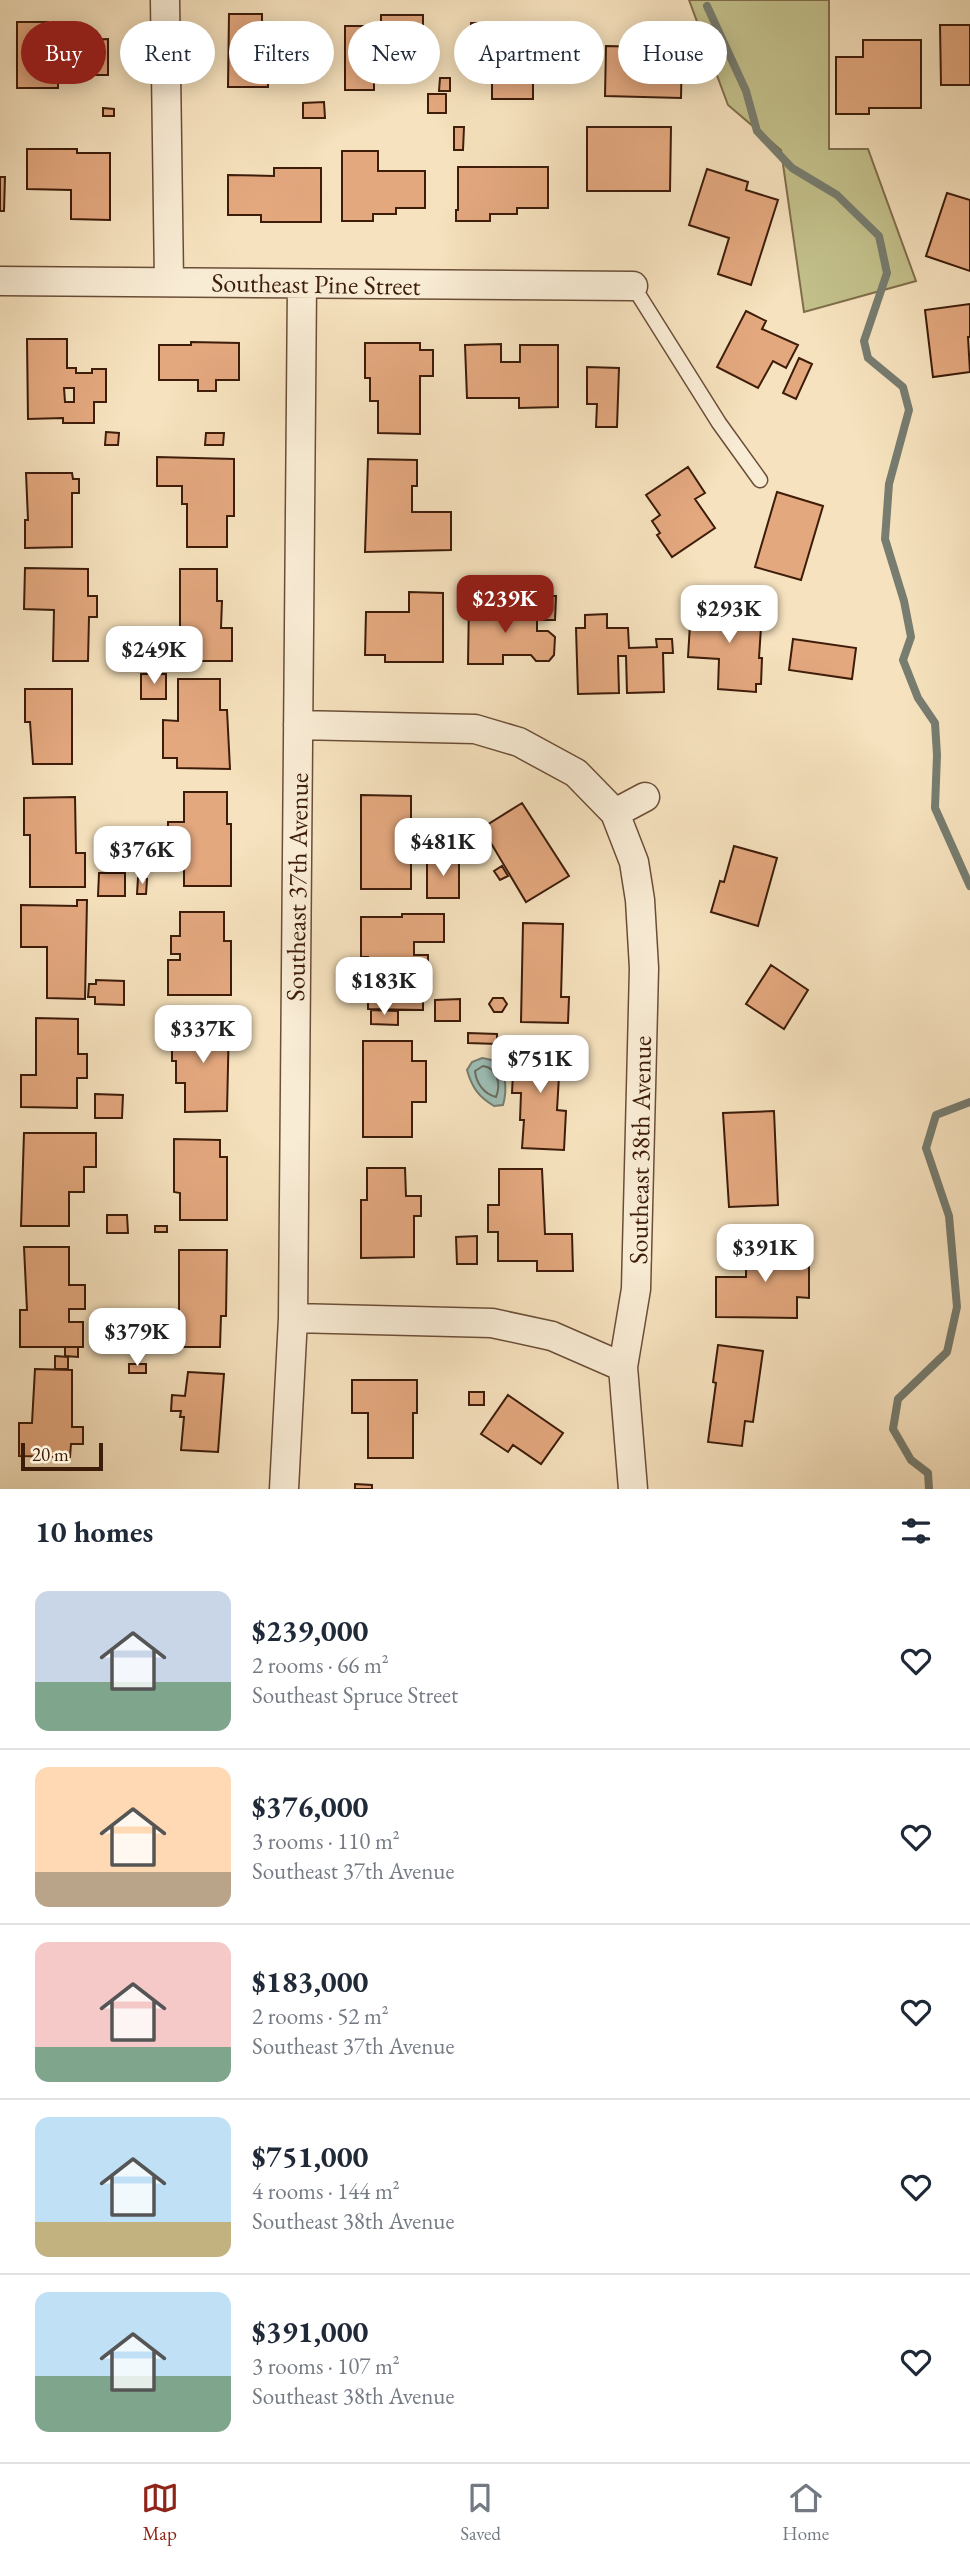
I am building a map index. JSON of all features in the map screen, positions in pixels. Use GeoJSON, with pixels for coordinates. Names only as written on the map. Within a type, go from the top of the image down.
{"type":"FeatureCollection","features":[{"type":"Feature","properties":{"kind":"street"},"geometry":{"type":"LineString","coordinates":[[165,0],[169,282]]}},
{"type":"Feature","properties":{"kind":"street","name":"Southeast Pine Street"},"geometry":{"type":"LineString","coordinates":[[0,281],[633,286]]}},
{"type":"Feature","properties":{"kind":"street","name":"Southeast 37th Avenue"},"geometry":{"type":"LineString","coordinates":[[284,1489],[293,1318],[302,284]]}},
{"type":"Feature","properties":{"kind":"street"},"geometry":{"type":"LineString","coordinates":[[298,725],[475,729],[519,743],[576,773],[615,813],[645,797]]}},
{"type":"Feature","properties":{"kind":"street","name":"Southeast 38th Avenue"},"geometry":{"type":"LineString","coordinates":[[615,813],[634,862],[645,968],[636,1289],[623,1367],[633,1489]]}},
{"type":"Feature","properties":{"kind":"street"},"geometry":{"type":"LineString","coordinates":[[293,1318],[492,1323],[552,1336],[623,1367]]}},
{"type":"Feature","properties":{"kind":"lane"},"geometry":{"type":"LineString","coordinates":[[633,286],[719,423],[760,480]]}},
{"type":"Feature","properties":{"kind":"shaded area"},"geometry":{"type":"Polygon","coordinates":[[[689,0],[829,0],[829,149],[868,149],[916,281],[804,312],[781,150],[728,105],[720,84],[727,84],[727,21],[697,21],[689,0]]]}},
{"type":"Feature","properties":{"kind":"water"},"geometry":{"type":"Polygon","coordinates":[[[482,1058],[498,1064],[504,1075],[503,1105],[494,1106],[489,1103],[471,1082],[467,1070],[472,1062],[482,1058]]]}},
{"type":"Feature","properties":{"kind":"building"},"geometry":{"type":"Polygon","coordinates":[[[229,14],[262,14],[262,21],[229,21],[229,84],[268,84],[268,87],[228,87],[229,14]]]}},
{"type":"Feature","properties":{"kind":"building"},"geometry":{"type":"Polygon","coordinates":[[[381,15],[423,15],[423,21],[381,21],[381,15]]]}},
{"type":"Feature","properties":{"kind":"building"},"geometry":{"type":"Polygon","coordinates":[[[17,22],[21,22],[21,84],[58,84],[58,88],[17,88],[17,22]]]}},
{"type":"Feature","properties":{"kind":"building"},"geometry":{"type":"Polygon","coordinates":[[[940,25],[970,25],[970,85],[941,85],[940,25]]]}},
{"type":"Feature","properties":{"kind":"building"},"geometry":{"type":"Polygon","coordinates":[[[345,26],[348,26],[348,84],[374,84],[374,90],[345,90],[345,26]]]}},
{"type":"Feature","properties":{"kind":"building"},"geometry":{"type":"Polygon","coordinates":[[[106,39],[108,39],[108,75],[106,39]]]}},
{"type":"Feature","properties":{"kind":"building"},"geometry":{"type":"Polygon","coordinates":[[[863,40],[921,40],[921,108],[869,108],[869,114],[836,114],[836,57],[863,57],[863,40]]]}},
{"type":"Feature","properties":{"kind":"building"},"geometry":{"type":"Polygon","coordinates":[[[606,46],[618,46],[618,84],[681,84],[681,98],[605,96],[606,46]]]}},
{"type":"Feature","properties":{"kind":"building"},"geometry":{"type":"Polygon","coordinates":[[[440,78],[450,78],[450,91],[439,91],[440,78]]]}},
{"type":"Feature","properties":{"kind":"building"},"geometry":{"type":"Polygon","coordinates":[[[492,84],[533,84],[533,99],[492,99],[492,84]]]}},
{"type":"Feature","properties":{"kind":"building"},"geometry":{"type":"Polygon","coordinates":[[[428,94],[446,94],[446,113],[428,113],[428,94]]]}},
{"type":"Feature","properties":{"kind":"building"},"geometry":{"type":"Polygon","coordinates":[[[324,102],[325,118],[303,118],[303,103],[324,102]]]}},
{"type":"Feature","properties":{"kind":"building"},"geometry":{"type":"Polygon","coordinates":[[[103,108],[114,109],[114,116],[103,116],[103,108]]]}},
{"type":"Feature","properties":{"kind":"building"},"geometry":{"type":"Polygon","coordinates":[[[454,127],[464,127],[463,150],[454,150],[454,127]]]}},
{"type":"Feature","properties":{"kind":"building"},"geometry":{"type":"Polygon","coordinates":[[[587,127],[671,127],[670,191],[587,191],[587,127]]]}},
{"type":"Feature","properties":{"kind":"building"},"geometry":{"type":"Polygon","coordinates":[[[27,149],[77,149],[77,153],[110,153],[110,220],[71,219],[71,190],[27,189],[27,149]]]}},
{"type":"Feature","properties":{"kind":"building"},"geometry":{"type":"Polygon","coordinates":[[[342,151],[378,151],[378,171],[425,171],[425,208],[396,208],[396,214],[373,214],[373,221],[342,221],[342,151]]]}},
{"type":"Feature","properties":{"kind":"building"},"geometry":{"type":"Polygon","coordinates":[[[458,167],[548,167],[548,208],[517,208],[517,214],[490,214],[490,221],[456,221],[458,167]]]}},
{"type":"Feature","properties":{"kind":"building"},"geometry":{"type":"Polygon","coordinates":[[[274,168],[321,168],[321,222],[261,222],[261,215],[228,215],[228,175],[274,176],[274,168]]]}},
{"type":"Feature","properties":{"kind":"building"},"geometry":{"type":"Polygon","coordinates":[[[707,169],[748,182],[746,190],[778,200],[751,285],[718,274],[729,238],[689,225],[707,169]]]}},
{"type":"Feature","properties":{"kind":"building"},"geometry":{"type":"Polygon","coordinates":[[[0,177],[5,177],[4,211],[0,211],[0,177]]]}},
{"type":"Feature","properties":{"kind":"building"},"geometry":{"type":"Polygon","coordinates":[[[947,193],[970,200],[970,271],[926,256],[947,193]]]}},
{"type":"Feature","properties":{"kind":"building"},"geometry":{"type":"Polygon","coordinates":[[[970,304],[970,372],[933,377],[925,310],[970,304]]]}},
{"type":"Feature","properties":{"kind":"building"},"geometry":{"type":"Polygon","coordinates":[[[746,311],[766,321],[762,329],[798,345],[786,368],[773,361],[758,388],[717,367],[746,311]]]}},
{"type":"Feature","properties":{"kind":"building"},"geometry":{"type":"Polygon","coordinates":[[[27,339],[67,339],[67,368],[76,368],[76,373],[92,373],[92,369],[106,369],[106,402],[94,402],[94,423],[63,423],[63,418],[28,419],[27,339]],[[64,388],[65,402],[74,402],[74,388],[64,388]]]}},
{"type":"Feature","properties":{"kind":"building"},"geometry":{"type":"Polygon","coordinates":[[[191,342],[239,343],[239,380],[216,380],[216,391],[198,391],[198,380],[159,380],[159,345],[191,345],[191,342]]]}},
{"type":"Feature","properties":{"kind":"building"},"geometry":{"type":"Polygon","coordinates":[[[365,343],[420,343],[420,350],[433,350],[433,376],[420,376],[420,434],[378,433],[378,401],[370,401],[370,378],[365,378],[365,343]]]}},
{"type":"Feature","properties":{"kind":"building"},"geometry":{"type":"Polygon","coordinates":[[[501,344],[501,362],[520,362],[520,345],[558,345],[558,407],[519,408],[519,398],[467,398],[465,345],[501,344]]]}},
{"type":"Feature","properties":{"kind":"building"},"geometry":{"type":"Polygon","coordinates":[[[799,358],[812,364],[796,399],[783,393],[799,358]]]}},
{"type":"Feature","properties":{"kind":"building"},"geometry":{"type":"Polygon","coordinates":[[[587,367],[619,368],[617,427],[596,427],[597,404],[587,404],[587,367]]]}},
{"type":"Feature","properties":{"kind":"building"},"geometry":{"type":"Polygon","coordinates":[[[106,432],[119,433],[118,445],[105,445],[106,432]]]}},
{"type":"Feature","properties":{"kind":"building"},"geometry":{"type":"Polygon","coordinates":[[[206,433],[224,433],[223,445],[205,445],[206,433]]]}},
{"type":"Feature","properties":{"kind":"building"},"geometry":{"type":"Polygon","coordinates":[[[157,457],[234,459],[234,516],[227,516],[227,547],[187,547],[187,504],[182,504],[182,486],[157,486],[157,457]]]}},
{"type":"Feature","properties":{"kind":"building"},"geometry":{"type":"Polygon","coordinates":[[[368,459],[417,460],[417,486],[412,486],[412,512],[451,512],[451,550],[365,552],[368,459]]]}},
{"type":"Feature","properties":{"kind":"building"},"geometry":{"type":"Polygon","coordinates":[[[688,467],[705,493],[695,499],[715,528],[672,557],[657,535],[660,533],[652,521],[660,515],[646,495],[688,467]]]}},
{"type":"Feature","properties":{"kind":"building"},"geometry":{"type":"Polygon","coordinates":[[[26,473],[72,473],[73,479],[79,479],[79,493],[72,493],[72,547],[25,548],[25,520],[28,520],[26,473]]]}},
{"type":"Feature","properties":{"kind":"building"},"geometry":{"type":"Polygon","coordinates":[[[777,492],[823,506],[801,580],[755,567],[777,492]]]}},
{"type":"Feature","properties":{"kind":"building"},"geometry":{"type":"Polygon","coordinates":[[[25,568],[88,569],[88,596],[97,596],[97,617],[89,617],[88,661],[53,661],[54,610],[24,609],[25,568]]]}},
{"type":"Feature","properties":{"kind":"building"},"geometry":{"type":"Polygon","coordinates":[[[180,569],[217,569],[217,601],[222,601],[221,628],[232,628],[232,661],[180,661],[180,652],[170,651],[170,627],[180,627],[180,569]]]}},
{"type":"Feature","properties":{"kind":"building"},"geometry":{"type":"Polygon","coordinates":[[[409,592],[443,593],[443,662],[385,662],[385,655],[365,655],[366,612],[409,612],[409,592]]]}},
{"type":"Feature","properties":{"kind":"building"},"geometry":{"type":"Polygon","coordinates":[[[541,596],[556,596],[555,620],[540,620],[541,596]]]}},
{"type":"Feature","properties":{"kind":"building"},"geometry":{"type":"Polygon","coordinates":[[[469,601],[504,601],[504,612],[537,612],[537,631],[548,631],[555,637],[554,655],[549,661],[536,661],[531,655],[503,655],[503,664],[468,664],[469,601]]]}},
{"type":"Feature","properties":{"kind":"building"},"geometry":{"type":"Polygon","coordinates":[[[691,608],[762,612],[759,658],[762,658],[761,684],[756,684],[756,692],[718,689],[719,659],[688,657],[691,608]]]}},
{"type":"Feature","properties":{"kind":"building"},"geometry":{"type":"Polygon","coordinates":[[[607,614],[607,628],[628,628],[629,648],[657,647],[656,639],[672,639],[673,653],[663,653],[664,692],[627,693],[626,656],[618,656],[619,693],[578,694],[576,628],[585,628],[585,615],[607,614]]]}},
{"type":"Feature","properties":{"kind":"building"},"geometry":{"type":"Polygon","coordinates":[[[793,639],[856,648],[852,679],[789,670],[793,639]]]}},
{"type":"Feature","properties":{"kind":"building"},"geometry":{"type":"Polygon","coordinates":[[[135,650],[160,650],[159,667],[135,667],[135,650]]]}},
{"type":"Feature","properties":{"kind":"building"},"geometry":{"type":"Polygon","coordinates":[[[141,674],[166,674],[166,699],[141,699],[141,674]]]}},
{"type":"Feature","properties":{"kind":"building"},"geometry":{"type":"Polygon","coordinates":[[[178,679],[220,679],[220,710],[227,710],[230,769],[177,768],[177,758],[163,758],[163,720],[178,721],[178,679]]]}},
{"type":"Feature","properties":{"kind":"building"},"geometry":{"type":"Polygon","coordinates":[[[25,689],[72,689],[72,764],[33,764],[30,722],[25,722],[25,689]]]}},
{"type":"Feature","properties":{"kind":"building"},"geometry":{"type":"Polygon","coordinates":[[[184,792],[227,792],[227,824],[231,824],[231,886],[184,886],[184,857],[168,857],[168,822],[184,822],[184,792]]]}},
{"type":"Feature","properties":{"kind":"building"},"geometry":{"type":"Polygon","coordinates":[[[361,795],[411,796],[411,889],[361,889],[361,795]]]}},
{"type":"Feature","properties":{"kind":"building"},"geometry":{"type":"Polygon","coordinates":[[[75,797],[76,853],[85,853],[85,887],[30,887],[30,835],[24,835],[24,798],[75,797]]]}},
{"type":"Feature","properties":{"kind":"building"},"geometry":{"type":"Polygon","coordinates":[[[522,803],[569,876],[526,902],[482,828],[522,803]]]}},
{"type":"Feature","properties":{"kind":"building"},"geometry":{"type":"Polygon","coordinates":[[[734,846],[777,858],[758,926],[711,912],[720,881],[724,882],[734,846]]]}},
{"type":"Feature","properties":{"kind":"building"},"geometry":{"type":"Polygon","coordinates":[[[427,859],[459,859],[459,898],[427,898],[427,859]]]}},
{"type":"Feature","properties":{"kind":"building"},"geometry":{"type":"Polygon","coordinates":[[[502,866],[508,876],[500,880],[494,871],[502,866]]]}},
{"type":"Feature","properties":{"kind":"building"},"geometry":{"type":"Polygon","coordinates":[[[99,873],[125,873],[125,896],[98,896],[99,873]]]}},
{"type":"Feature","properties":{"kind":"building"},"geometry":{"type":"Polygon","coordinates":[[[138,878],[147,879],[146,894],[137,894],[138,878]]]}},
{"type":"Feature","properties":{"kind":"building"},"geometry":{"type":"Polygon","coordinates":[[[77,900],[87,900],[85,999],[47,998],[47,947],[21,947],[21,905],[77,906],[77,900]]]}},
{"type":"Feature","properties":{"kind":"building"},"geometry":{"type":"Polygon","coordinates":[[[180,912],[224,912],[224,941],[231,941],[231,995],[168,995],[168,960],[180,960],[180,954],[171,954],[171,936],[180,936],[180,912]]]}},
{"type":"Feature","properties":{"kind":"building"},"geometry":{"type":"Polygon","coordinates":[[[402,914],[444,914],[444,942],[414,942],[414,955],[428,955],[428,982],[423,982],[423,1010],[368,1009],[368,957],[361,957],[361,917],[402,917],[402,914]]]}},
{"type":"Feature","properties":{"kind":"building"},"geometry":{"type":"Polygon","coordinates":[[[523,923],[563,924],[561,997],[569,997],[568,1023],[521,1022],[523,923]]]}},
{"type":"Feature","properties":{"kind":"building"},"geometry":{"type":"Polygon","coordinates":[[[771,965],[808,990],[784,1029],[746,1004],[771,965]]]}},
{"type":"Feature","properties":{"kind":"building"},"geometry":{"type":"Polygon","coordinates":[[[96,980],[124,981],[124,1005],[95,1004],[95,997],[88,997],[89,984],[96,984],[96,980]]]}},
{"type":"Feature","properties":{"kind":"building"},"geometry":{"type":"Polygon","coordinates":[[[493,998],[503,998],[507,1004],[502,1012],[494,1012],[489,1004],[493,998]]]}},
{"type":"Feature","properties":{"kind":"building"},"geometry":{"type":"Polygon","coordinates":[[[460,999],[460,1021],[435,1021],[435,1000],[460,999]]]}},
{"type":"Feature","properties":{"kind":"building"},"geometry":{"type":"Polygon","coordinates":[[[371,1010],[398,1011],[398,1025],[371,1024],[371,1010]]]}},
{"type":"Feature","properties":{"kind":"building"},"geometry":{"type":"Polygon","coordinates":[[[36,1018],[78,1019],[78,1054],[87,1054],[87,1078],[77,1078],[77,1108],[21,1107],[21,1075],[36,1075],[36,1018]]]}},
{"type":"Feature","properties":{"kind":"building"},"geometry":{"type":"Polygon","coordinates":[[[186,1022],[229,1022],[227,1111],[185,1112],[185,1083],[176,1083],[176,1061],[172,1061],[172,1035],[186,1035],[186,1022]]]}},
{"type":"Feature","properties":{"kind":"building"},"geometry":{"type":"Polygon","coordinates":[[[468,1033],[497,1034],[497,1044],[468,1043],[468,1033]]]}},
{"type":"Feature","properties":{"kind":"building"},"geometry":{"type":"Polygon","coordinates":[[[524,1040],[561,1042],[557,1110],[566,1111],[564,1150],[522,1148],[524,1120],[520,1120],[521,1093],[512,1093],[514,1054],[523,1055],[524,1040]]]}},
{"type":"Feature","properties":{"kind":"building"},"geometry":{"type":"Polygon","coordinates":[[[363,1041],[412,1041],[412,1061],[426,1061],[426,1102],[412,1102],[412,1137],[363,1137],[363,1041]]]}},
{"type":"Feature","properties":{"kind":"building"},"geometry":{"type":"Polygon","coordinates":[[[95,1094],[123,1095],[122,1118],[95,1118],[95,1094]]]}},
{"type":"Feature","properties":{"kind":"building"},"geometry":{"type":"Polygon","coordinates":[[[774,1111],[778,1205],[729,1207],[723,1113],[774,1111]]]}},
{"type":"Feature","properties":{"kind":"building"},"geometry":{"type":"Polygon","coordinates":[[[24,1133],[96,1133],[96,1167],[84,1167],[84,1192],[69,1192],[69,1226],[21,1226],[24,1133]]]}},
{"type":"Feature","properties":{"kind":"building"},"geometry":{"type":"Polygon","coordinates":[[[174,1139],[220,1140],[220,1157],[227,1157],[227,1220],[180,1220],[180,1193],[174,1192],[174,1139]]]}},
{"type":"Feature","properties":{"kind":"building"},"geometry":{"type":"Polygon","coordinates":[[[367,1168],[405,1168],[406,1196],[421,1196],[421,1216],[414,1216],[414,1257],[361,1258],[361,1200],[367,1200],[367,1168]]]}},
{"type":"Feature","properties":{"kind":"building"},"geometry":{"type":"Polygon","coordinates":[[[499,1169],[542,1169],[545,1234],[572,1234],[573,1271],[537,1271],[537,1261],[498,1261],[498,1232],[488,1232],[488,1205],[499,1205],[499,1169]]]}},
{"type":"Feature","properties":{"kind":"building"},"geometry":{"type":"Polygon","coordinates":[[[107,1215],[127,1215],[128,1233],[107,1233],[107,1215]]]}},
{"type":"Feature","properties":{"kind":"building"},"geometry":{"type":"Polygon","coordinates":[[[155,1226],[167,1226],[167,1232],[155,1232],[155,1226]]]}},
{"type":"Feature","properties":{"kind":"building"},"geometry":{"type":"Polygon","coordinates":[[[477,1236],[477,1264],[457,1264],[456,1237],[477,1236]]]}},
{"type":"Feature","properties":{"kind":"building"},"geometry":{"type":"Polygon","coordinates":[[[746,1242],[798,1243],[798,1267],[809,1267],[809,1298],[797,1297],[797,1318],[716,1317],[716,1277],[746,1277],[746,1242]]]}},
{"type":"Feature","properties":{"kind":"building"},"geometry":{"type":"Polygon","coordinates":[[[24,1247],[69,1247],[69,1285],[85,1285],[85,1309],[69,1309],[69,1322],[83,1322],[83,1347],[20,1347],[20,1310],[27,1310],[24,1247]]]}},
{"type":"Feature","properties":{"kind":"building"},"geometry":{"type":"Polygon","coordinates":[[[179,1250],[227,1250],[226,1316],[221,1316],[220,1347],[179,1347],[179,1250]]]}},
{"type":"Feature","properties":{"kind":"building"},"geometry":{"type":"Polygon","coordinates":[[[718,1345],[763,1351],[753,1422],[745,1421],[742,1446],[708,1442],[718,1345]]]}},
{"type":"Feature","properties":{"kind":"building"},"geometry":{"type":"Polygon","coordinates":[[[65,1347],[78,1347],[78,1357],[65,1356],[65,1347]]]}},
{"type":"Feature","properties":{"kind":"building"},"geometry":{"type":"Polygon","coordinates":[[[55,1356],[68,1357],[68,1369],[55,1369],[55,1356]]]}},
{"type":"Feature","properties":{"kind":"building"},"geometry":{"type":"Polygon","coordinates":[[[129,1364],[146,1364],[146,1373],[129,1373],[129,1364]]]}},
{"type":"Feature","properties":{"kind":"building"},"geometry":{"type":"Polygon","coordinates":[[[35,1369],[72,1370],[72,1427],[83,1427],[83,1444],[71,1444],[70,1457],[19,1456],[19,1423],[32,1423],[35,1369]]]}},
{"type":"Feature","properties":{"kind":"building"},"geometry":{"type":"Polygon","coordinates":[[[188,1372],[224,1374],[218,1452],[181,1450],[184,1417],[180,1417],[181,1411],[171,1411],[172,1395],[185,1396],[188,1372]]]}},
{"type":"Feature","properties":{"kind":"building"},"geometry":{"type":"Polygon","coordinates":[[[352,1380],[417,1380],[417,1413],[413,1413],[413,1458],[368,1458],[368,1413],[352,1413],[352,1380]]]}},
{"type":"Feature","properties":{"kind":"building"},"geometry":{"type":"Polygon","coordinates":[[[469,1392],[484,1392],[484,1405],[469,1405],[469,1392]]]}},
{"type":"Feature","properties":{"kind":"building"},"geometry":{"type":"Polygon","coordinates":[[[508,1395],[563,1433],[541,1464],[513,1445],[508,1452],[481,1434],[508,1395]]]}},
{"type":"Feature","properties":{"kind":"building"},"geometry":{"type":"Polygon","coordinates":[[[355,1484],[372,1485],[372,1489],[355,1489],[355,1484]]]}},
{"type":"Feature","properties":{"kind":"waterway"},"geometry":{"type":"LineString","coordinates":[[707,6],[746,91],[757,131],[792,168],[837,195],[879,236],[887,273],[864,341],[868,358],[903,387],[909,410],[889,484],[885,539],[904,601],[911,637],[903,660],[918,698],[935,723],[935,808],[970,886]]}},
{"type":"Feature","properties":{"kind":"waterway"},"geometry":{"type":"LineString","coordinates":[[929,1489],[928,1473],[911,1460],[893,1429],[898,1399],[947,1352],[957,1307],[949,1216],[926,1148],[936,1115],[970,1102]]}}]}
